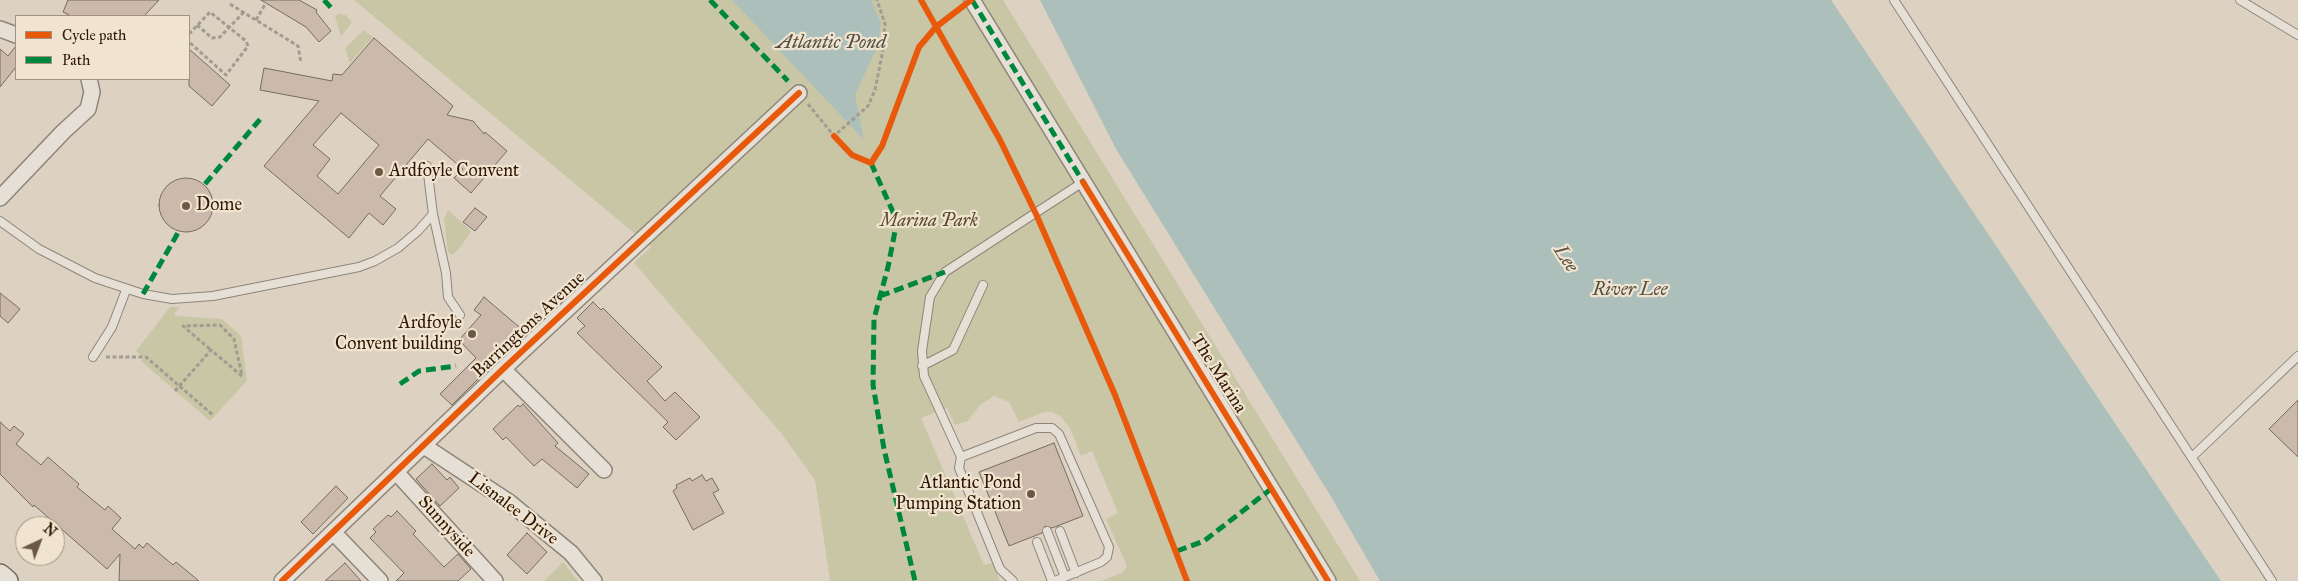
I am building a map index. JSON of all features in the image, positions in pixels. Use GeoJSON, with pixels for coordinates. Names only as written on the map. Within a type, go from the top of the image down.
{"type":"FeatureCollection","features":[{"type":"Feature","properties":{"kind":"street","name":"The Marina"},"geometry":{"type":"LineString","coordinates":[[972,0],[1328,581]]}},
{"type":"Feature","properties":{"kind":"street"},"geometry":{"type":"LineString","coordinates":[[0,29],[15,35]]}},
{"type":"Feature","properties":{"kind":"street"},"geometry":{"type":"LineString","coordinates":[[0,198],[63,132],[88,109],[92,92],[89,80]]}},
{"type":"Feature","properties":{"kind":"street","name":"Barringtons Avenue"},"geometry":{"type":"LineString","coordinates":[[282,581],[503,369],[799,93]]}},
{"type":"Feature","properties":{"kind":"street"},"geometry":{"type":"LineString","coordinates":[[503,369],[604,470]]}},
{"type":"Feature","properties":{"kind":"street","name":"Lisnalee Drive"},"geometry":{"type":"LineString","coordinates":[[424,446],[509,502],[571,553],[594,581]]}},
{"type":"Feature","properties":{"kind":"street","name":"Sunnyside"},"geometry":{"type":"LineString","coordinates":[[397,472],[495,581]]}},
{"type":"Feature","properties":{"kind":"street"},"geometry":{"type":"LineString","coordinates":[[334,533],[380,581]]}},
{"type":"Feature","properties":{"kind":"street"},"geometry":{"type":"LineString","coordinates":[[0,575],[7,581]]}},
{"type":"Feature","properties":{"kind":"lane"},"geometry":{"type":"LineString","coordinates":[[1894,0],[2193,456],[2272,581]]}},
{"type":"Feature","properties":{"kind":"lane"},"geometry":{"type":"LineString","coordinates":[[2240,0],[2298,35]]}},
{"type":"Feature","properties":{"kind":"lane"},"geometry":{"type":"LineString","coordinates":[[427,166],[433,214],[446,273],[448,297],[460,315]]}},
{"type":"Feature","properties":{"kind":"lane"},"geometry":{"type":"LineString","coordinates":[[1013,581],[1000,569],[959,468],[961,457],[922,366],[930,297],[945,272],[1083,182]]}},
{"type":"Feature","properties":{"kind":"lane"},"geometry":{"type":"LineString","coordinates":[[0,221],[27,241],[63,263],[126,290],[158,298],[192,299],[359,267],[375,261],[398,248],[418,231],[433,214]]}},
{"type":"Feature","properties":{"kind":"lane"},"geometry":{"type":"LineString","coordinates":[[922,366],[953,350],[983,285]]}},
{"type":"Feature","properties":{"kind":"lane"},"geometry":{"type":"LineString","coordinates":[[93,357],[112,327],[126,290]]}},
{"type":"Feature","properties":{"kind":"lane"},"geometry":{"type":"LineString","coordinates":[[2193,456],[2298,356]]}},
{"type":"Feature","properties":{"kind":"lane"},"geometry":{"type":"LineString","coordinates":[[961,457],[1036,428],[1052,428],[1060,434],[1109,547],[1107,557],[1101,562],[1053,581],[1036,542]]}},
{"type":"Feature","properties":{"kind":"lane"},"geometry":{"type":"LineString","coordinates":[[1047,531],[1065,577]]}},
{"type":"Feature","properties":{"kind":"lane"},"geometry":{"type":"LineString","coordinates":[[1060,532],[1076,572]]}},
{"type":"Feature","properties":{"kind":"path"},"geometry":{"type":"LineString","coordinates":[[834,136],[868,106],[875,90],[883,50],[885,24],[877,0]]}},
{"type":"Feature","properties":{"kind":"path"},"geometry":{"type":"LineString","coordinates":[[256,20],[266,3]]}},
{"type":"Feature","properties":{"kind":"path"},"geometry":{"type":"LineString","coordinates":[[230,4],[298,46],[301,63]]}},
{"type":"Feature","properties":{"kind":"path"},"geometry":{"type":"LineString","coordinates":[[190,33],[210,12],[246,42],[248,46],[226,75],[190,43]]}},
{"type":"Feature","properties":{"kind":"path"},"geometry":{"type":"LineString","coordinates":[[197,25],[212,38],[220,38],[244,12]]}},
{"type":"Feature","properties":{"kind":"path"},"geometry":{"type":"LineString","coordinates":[[799,93],[840,142]]}},
{"type":"Feature","properties":{"kind":"path"},"geometry":{"type":"LineString","coordinates":[[184,326],[220,326],[234,339],[242,376],[236,370],[211,350],[184,326]]}},
{"type":"Feature","properties":{"kind":"path"},"geometry":{"type":"LineString","coordinates":[[175,391],[211,350]]}},
{"type":"Feature","properties":{"kind":"path"},"geometry":{"type":"LineString","coordinates":[[93,357],[146,357],[214,416]]}},
{"type":"Feature","properties":{"kind":"green space","name":"Marina Park"},"geometry":{"type":"Polygon","coordinates":[[[354,0],[1003,0],[1360,581],[1101,581],[1123,572],[1127,566],[1106,519],[1118,513],[1092,451],[1081,456],[1070,428],[1060,416],[1052,412],[1044,412],[1019,422],[1009,402],[994,396],[980,405],[968,421],[955,425],[947,408],[921,418],[984,565],[992,563],[1000,581],[830,581],[815,480],[781,433],[634,263],[651,247],[354,0]]]}},
{"type":"Feature","properties":{"kind":"green space"},"geometry":{"type":"Polygon","coordinates":[[[339,14],[346,15],[352,22],[341,37],[335,16],[339,14]]]}},
{"type":"Feature","properties":{"kind":"green space"},"geometry":{"type":"Polygon","coordinates":[[[364,30],[373,37],[350,63],[345,48],[364,30]]]}},
{"type":"Feature","properties":{"kind":"green space"},"geometry":{"type":"Polygon","coordinates":[[[448,210],[471,231],[453,255],[448,252],[444,219],[448,210]]]}},
{"type":"Feature","properties":{"kind":"green space"},"geometry":{"type":"Polygon","coordinates":[[[170,307],[180,307],[174,314],[176,316],[222,319],[241,336],[247,381],[210,421],[141,361],[144,358],[136,351],[170,307]]]}},
{"type":"Feature","properties":{"kind":"green space"},"geometry":{"type":"Polygon","coordinates":[[[563,562],[578,581],[544,581],[563,562]]]}},
{"type":"Feature","properties":{"kind":"water","name":"Atlantic Pond"},"geometry":{"type":"Polygon","coordinates":[[[732,0],[871,0],[881,23],[877,47],[855,95],[864,140],[732,0]]]}},
{"type":"Feature","properties":{"kind":"water","name":"River Lee"},"geometry":{"type":"Polygon","coordinates":[[[1040,0],[1831,0],[2221,581],[1380,581],[1330,495],[1116,149],[1040,0]]]}},
{"type":"Feature","properties":{"kind":"building"},"geometry":{"type":"Polygon","coordinates":[[[68,0],[159,0],[145,15],[69,15],[63,12],[68,0]]]}},
{"type":"Feature","properties":{"kind":"building"},"geometry":{"type":"Polygon","coordinates":[[[261,0],[299,0],[317,10],[316,12],[331,31],[319,42],[306,27],[261,0]]]}},
{"type":"Feature","properties":{"kind":"building"},"geometry":{"type":"Polygon","coordinates":[[[374,38],[453,106],[447,115],[473,121],[484,134],[485,132],[507,151],[471,193],[454,178],[463,169],[428,139],[380,196],[396,209],[383,225],[369,213],[349,238],[264,166],[319,101],[260,90],[264,68],[332,81],[333,74],[342,75],[374,38]],[[341,113],[313,145],[330,159],[317,176],[338,194],[379,145],[341,113]]]}},
{"type":"Feature","properties":{"kind":"building"},"geometry":{"type":"Polygon","coordinates":[[[15,47],[15,68],[0,87],[0,49],[8,56],[15,47]]]}},
{"type":"Feature","properties":{"kind":"building"},"geometry":{"type":"Polygon","coordinates":[[[190,50],[230,85],[212,106],[189,86],[190,50]]]}},
{"type":"Feature","properties":{"kind":"building","name":"Dome"},"geometry":{"type":"Polygon","coordinates":[[[181,178],[191,178],[201,182],[209,190],[213,205],[209,220],[201,228],[191,232],[181,232],[171,228],[163,220],[159,210],[159,200],[163,190],[171,182],[181,178]]]}},
{"type":"Feature","properties":{"kind":"building"},"geometry":{"type":"Polygon","coordinates":[[[475,208],[487,217],[475,231],[463,222],[475,208]]]}},
{"type":"Feature","properties":{"kind":"building"},"geometry":{"type":"Polygon","coordinates":[[[0,293],[20,309],[8,323],[0,316],[0,293]]]}},
{"type":"Feature","properties":{"kind":"building"},"geometry":{"type":"Polygon","coordinates":[[[484,297],[525,332],[452,405],[440,394],[476,358],[459,340],[481,315],[474,310],[484,297]]]}},
{"type":"Feature","properties":{"kind":"building"},"geometry":{"type":"Polygon","coordinates":[[[593,302],[601,310],[603,308],[662,367],[647,381],[665,401],[675,392],[700,417],[676,440],[663,427],[668,422],[577,333],[585,326],[577,318],[593,302]]]}},
{"type":"Feature","properties":{"kind":"building"},"geometry":{"type":"Polygon","coordinates":[[[2298,400],[2298,457],[2269,429],[2298,400]]]}},
{"type":"Feature","properties":{"kind":"building"},"geometry":{"type":"Polygon","coordinates":[[[523,404],[558,443],[555,446],[589,474],[577,488],[542,459],[534,466],[506,437],[503,440],[493,429],[518,405],[520,407],[523,404]]]}},
{"type":"Feature","properties":{"kind":"building"},"geometry":{"type":"Polygon","coordinates":[[[0,422],[10,431],[14,426],[24,434],[16,444],[41,465],[48,457],[79,484],[77,487],[105,510],[108,506],[121,518],[112,529],[135,549],[139,544],[143,548],[147,543],[173,565],[176,562],[199,581],[119,581],[120,554],[107,569],[65,532],[65,516],[47,516],[34,505],[33,507],[0,474],[0,422]]]}},
{"type":"Feature","properties":{"kind":"building","name":"Atlantic Pond Pumping Station"},"geometry":{"type":"Polygon","coordinates":[[[1054,443],[1083,516],[1052,528],[1045,526],[1042,533],[1009,546],[979,472],[1054,443]]]}},
{"type":"Feature","properties":{"kind":"building"},"geometry":{"type":"Polygon","coordinates":[[[432,464],[447,480],[450,477],[459,488],[440,506],[416,479],[432,464]]]}},
{"type":"Feature","properties":{"kind":"building"},"geometry":{"type":"Polygon","coordinates":[[[702,475],[706,481],[712,478],[719,490],[713,493],[724,513],[693,530],[673,491],[677,488],[676,485],[690,478],[692,481],[702,475]]]}},
{"type":"Feature","properties":{"kind":"building"},"geometry":{"type":"Polygon","coordinates":[[[336,486],[348,498],[313,534],[301,522],[336,486]]]}},
{"type":"Feature","properties":{"kind":"building"},"geometry":{"type":"Polygon","coordinates":[[[397,511],[416,531],[413,534],[444,567],[458,554],[471,569],[458,581],[396,581],[404,573],[370,538],[376,532],[373,529],[388,515],[391,517],[397,511]]]}},
{"type":"Feature","properties":{"kind":"building"},"geometry":{"type":"Polygon","coordinates":[[[527,533],[547,552],[527,574],[507,555],[527,533]]]}},
{"type":"Feature","properties":{"kind":"building"},"geometry":{"type":"Polygon","coordinates":[[[345,563],[361,581],[325,581],[345,563]]]}},
{"type":"Feature","properties":{"kind":"marked path"},"geometry":{"type":"LineString","coordinates":[[324,0],[334,11]]}},
{"type":"Feature","properties":{"kind":"marked path"},"geometry":{"type":"LineString","coordinates":[[710,0],[788,81]]}},
{"type":"Feature","properties":{"kind":"marked path"},"geometry":{"type":"LineString","coordinates":[[972,0],[1085,185]]}},
{"type":"Feature","properties":{"kind":"marked path"},"geometry":{"type":"LineString","coordinates":[[205,184],[262,117]]}},
{"type":"Feature","properties":{"kind":"marked path"},"geometry":{"type":"LineString","coordinates":[[871,163],[897,221],[888,267],[874,319],[873,385],[884,449],[915,581]]}},
{"type":"Feature","properties":{"kind":"marked path"},"geometry":{"type":"LineString","coordinates":[[143,294],[179,231]]}},
{"type":"Feature","properties":{"kind":"marked path"},"geometry":{"type":"LineString","coordinates":[[880,296],[945,272]]}},
{"type":"Feature","properties":{"kind":"marked path"},"geometry":{"type":"LineString","coordinates":[[400,384],[419,371],[456,366]]}},
{"type":"Feature","properties":{"kind":"marked path"},"geometry":{"type":"LineString","coordinates":[[1177,551],[1204,541],[1271,489]]}},
{"type":"Feature","properties":{"kind":"cycle path"},"geometry":{"type":"LineString","coordinates":[[921,0],[1000,140],[1036,214],[1115,395],[1187,581]]}},
{"type":"Feature","properties":{"kind":"cycle path"},"geometry":{"type":"LineString","coordinates":[[834,136],[852,155],[871,163],[882,146],[919,47],[936,27],[971,0]]}},
{"type":"Feature","properties":{"kind":"cycle path"},"geometry":{"type":"LineString","coordinates":[[282,581],[503,369],[799,93]]}},
{"type":"Feature","properties":{"kind":"cycle path"},"geometry":{"type":"LineString","coordinates":[[1083,182],[1328,581]]}},
{"type":"Feature","properties":{"kind":"place","name":"Ardfoyle Convent"},"geometry":{"type":"Point","coordinates":[379,172]}},
{"type":"Feature","properties":{"kind":"place","name":"Dome"},"geometry":{"type":"Point","coordinates":[186,206]}},
{"type":"Feature","properties":{"kind":"place","name":"Ardfoyle Convent building"},"geometry":{"type":"Point","coordinates":[472,334]}},
{"type":"Feature","properties":{"kind":"place","name":"Atlantic Pond Pumping Station"},"geometry":{"type":"Point","coordinates":[1031,494]}},
{"type":"Feature","properties":{"kind":"water label","name":"Lee"},"geometry":{"type":"Point","coordinates":[1565,259]}}]}
